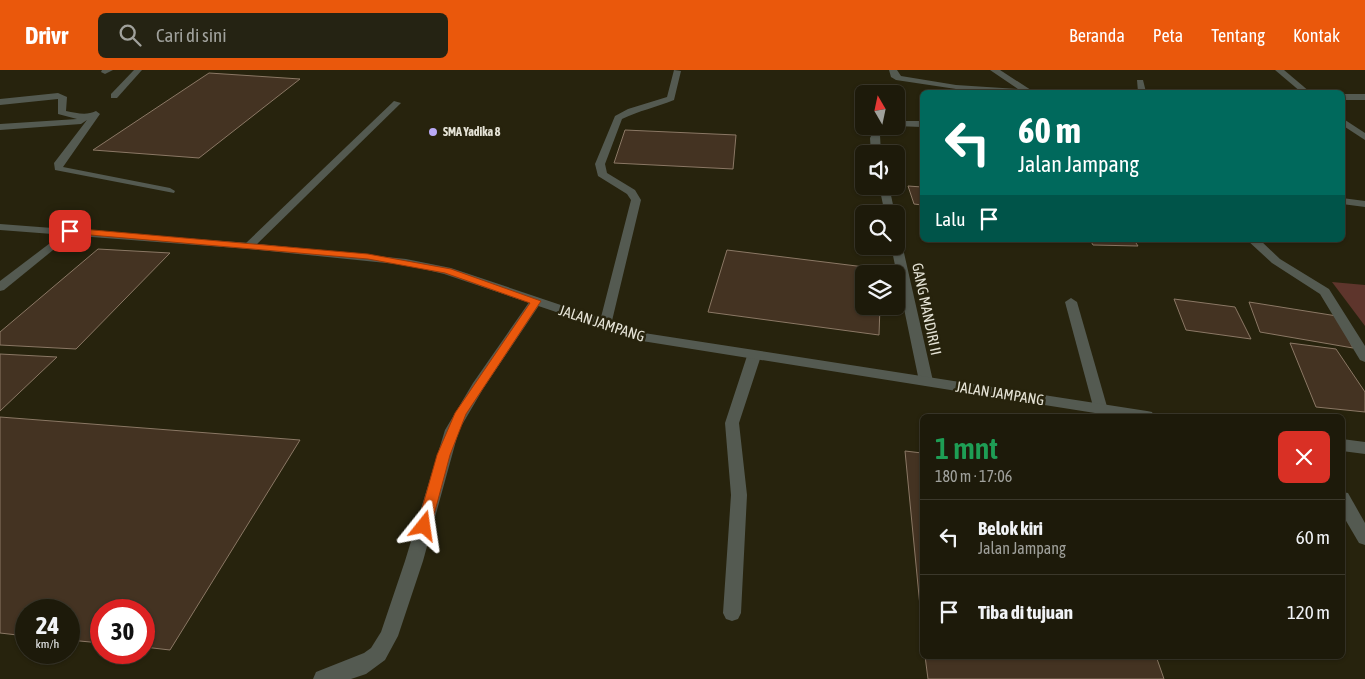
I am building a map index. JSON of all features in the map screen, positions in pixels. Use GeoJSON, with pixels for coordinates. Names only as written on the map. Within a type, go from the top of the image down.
{"type":"FeatureCollection","features":[{"type":"Feature","properties":{"kind":"street"},"geometry":{"type":"LineString","coordinates":[[114,96],[138,70]]}},
{"type":"Feature","properties":{"kind":"street"},"geometry":{"type":"LineString","coordinates":[[893,70],[894,75],[899,78],[956,90]]}},
{"type":"Feature","properties":{"kind":"street"},"geometry":{"type":"LineString","coordinates":[[994,70],[1027,90]]}},
{"type":"Feature","properties":{"kind":"street"},"geometry":{"type":"LineString","coordinates":[[1279,70],[1304,90]]}},
{"type":"Feature","properties":{"kind":"street"},"geometry":{"type":"LineString","coordinates":[[605,325],[636,200],[631,192],[602,174],[600,164],[618,118],[631,111],[655,105],[671,98],[678,71]]}},
{"type":"Feature","properties":{"kind":"street"},"geometry":{"type":"LineString","coordinates":[[1140,82],[1142,90]]}},
{"type":"Feature","properties":{"kind":"street"},"geometry":{"type":"LineString","coordinates":[[0,102],[58,96],[63,97],[61,112],[81,117],[94,117]]}},
{"type":"Feature","properties":{"kind":"street"},"geometry":{"type":"LineString","coordinates":[[1345,97],[1365,96]]}},
{"type":"Feature","properties":{"kind":"street"},"geometry":{"type":"LineString","coordinates":[[249,246],[397,103]]}},
{"type":"Feature","properties":{"kind":"street"},"geometry":{"type":"LineString","coordinates":[[0,127],[48,125],[94,117]]}},
{"type":"Feature","properties":{"kind":"street"},"geometry":{"type":"LineString","coordinates":[[94,117],[59,163],[58,168],[170,191]]}},
{"type":"Feature","properties":{"kind":"street"},"geometry":{"type":"LineString","coordinates":[[905,124],[920,124]]}},
{"type":"Feature","properties":{"kind":"street"},"geometry":{"type":"LineString","coordinates":[[1345,124],[1365,137]]}},
{"type":"Feature","properties":{"kind":"street"},"geometry":{"type":"LineString","coordinates":[[1345,201],[1365,204]]}},
{"type":"Feature","properties":{"kind":"street","name":"JALAN JAMPANG"},"geometry":{"type":"LineString","coordinates":[[0,227],[70,231],[368,256],[406,262],[447,271],[642,337],[684,346],[926,381],[1132,414]]}},
{"type":"Feature","properties":{"kind":"street"},"geometry":{"type":"LineString","coordinates":[[0,287],[70,231]]}},
{"type":"Feature","properties":{"kind":"street"},"geometry":{"type":"LineString","coordinates":[[1255,242],[1276,261],[1326,292],[1365,357]]}},
{"type":"Feature","properties":{"kind":"street","name":"GANG MANDIRI II"},"geometry":{"type":"LineString","coordinates":[[898,255],[926,381]]}},
{"type":"Feature","properties":{"kind":"street"},"geometry":{"type":"LineString","coordinates":[[323,679],[359,667],[371,660],[378,654],[389,636],[414,561],[452,430],[478,386],[536,301]]}},
{"type":"Feature","properties":{"kind":"street"},"geometry":{"type":"LineString","coordinates":[[1071,302],[1102,410]]}},
{"type":"Feature","properties":{"kind":"street"},"geometry":{"type":"LineString","coordinates":[[732,613],[739,495],[732,423],[754,356]]}},
{"type":"Feature","properties":{"kind":"street"},"geometry":{"type":"LineString","coordinates":[[1345,445],[1365,448]]}},
{"type":"Feature","properties":{"kind":"street"},"geometry":{"type":"LineString","coordinates":[[1345,503],[1365,538]]}},
{"type":"Feature","properties":{"kind":"shaded area"},"geometry":{"type":"Polygon","coordinates":[[[1332,282],[1365,285],[1365,326],[1332,282]]]}},
{"type":"Feature","properties":{"kind":"building"},"geometry":{"type":"Polygon","coordinates":[[[209,73],[300,79],[199,158],[93,150],[209,73]]]}},
{"type":"Feature","properties":{"kind":"building"},"geometry":{"type":"Polygon","coordinates":[[[625,130],[736,135],[733,169],[614,163],[625,130]]]}},
{"type":"Feature","properties":{"kind":"building"},"geometry":{"type":"Polygon","coordinates":[[[908,186],[920,187],[920,205],[914,204],[908,186]]]}},
{"type":"Feature","properties":{"kind":"building"},"geometry":{"type":"Polygon","coordinates":[[[1091,242],[1135,242],[1138,246],[1093,245],[1091,242]]]}},
{"type":"Feature","properties":{"kind":"building"},"geometry":{"type":"Polygon","coordinates":[[[98,249],[170,253],[76,349],[0,345],[0,332],[98,249]]]}},
{"type":"Feature","properties":{"kind":"building"},"geometry":{"type":"Polygon","coordinates":[[[727,250],[855,266],[855,315],[880,315],[879,335],[708,312],[727,250]]]}},
{"type":"Feature","properties":{"kind":"building"},"geometry":{"type":"Polygon","coordinates":[[[1174,299],[1235,307],[1251,339],[1186,330],[1174,299]]]}},
{"type":"Feature","properties":{"kind":"building"},"geometry":{"type":"Polygon","coordinates":[[[1249,302],[1337,316],[1353,348],[1260,332],[1249,302]]]}},
{"type":"Feature","properties":{"kind":"building"},"geometry":{"type":"Polygon","coordinates":[[[1290,343],[1336,349],[1365,392],[1365,412],[1316,407],[1290,343]]]}},
{"type":"Feature","properties":{"kind":"building"},"geometry":{"type":"Polygon","coordinates":[[[0,354],[57,357],[0,411],[0,354]]]}},
{"type":"Feature","properties":{"kind":"building"},"geometry":{"type":"Polygon","coordinates":[[[0,417],[300,440],[170,650],[155,648],[155,599],[90,599],[90,642],[80,641],[80,599],[15,599],[15,635],[0,633],[0,417]]]}},
{"type":"Feature","properties":{"kind":"building"},"geometry":{"type":"Polygon","coordinates":[[[905,451],[920,453],[920,606],[905,451]]]}},
{"type":"Feature","properties":{"kind":"building"},"geometry":{"type":"Polygon","coordinates":[[[925,659],[1157,659],[1164,679],[928,679],[925,659]]]}},
{"type":"Feature","properties":{"kind":"place","name":"SMA Yadika 8"},"geometry":{"type":"Point","coordinates":[433,132]}},
{"type":"Feature","properties":{"kind":"route"},"geometry":{"type":"LineString","coordinates":[[70,231],[368,256],[447,271],[536,301],[478,386],[452,430],[424,526]]}}]}
